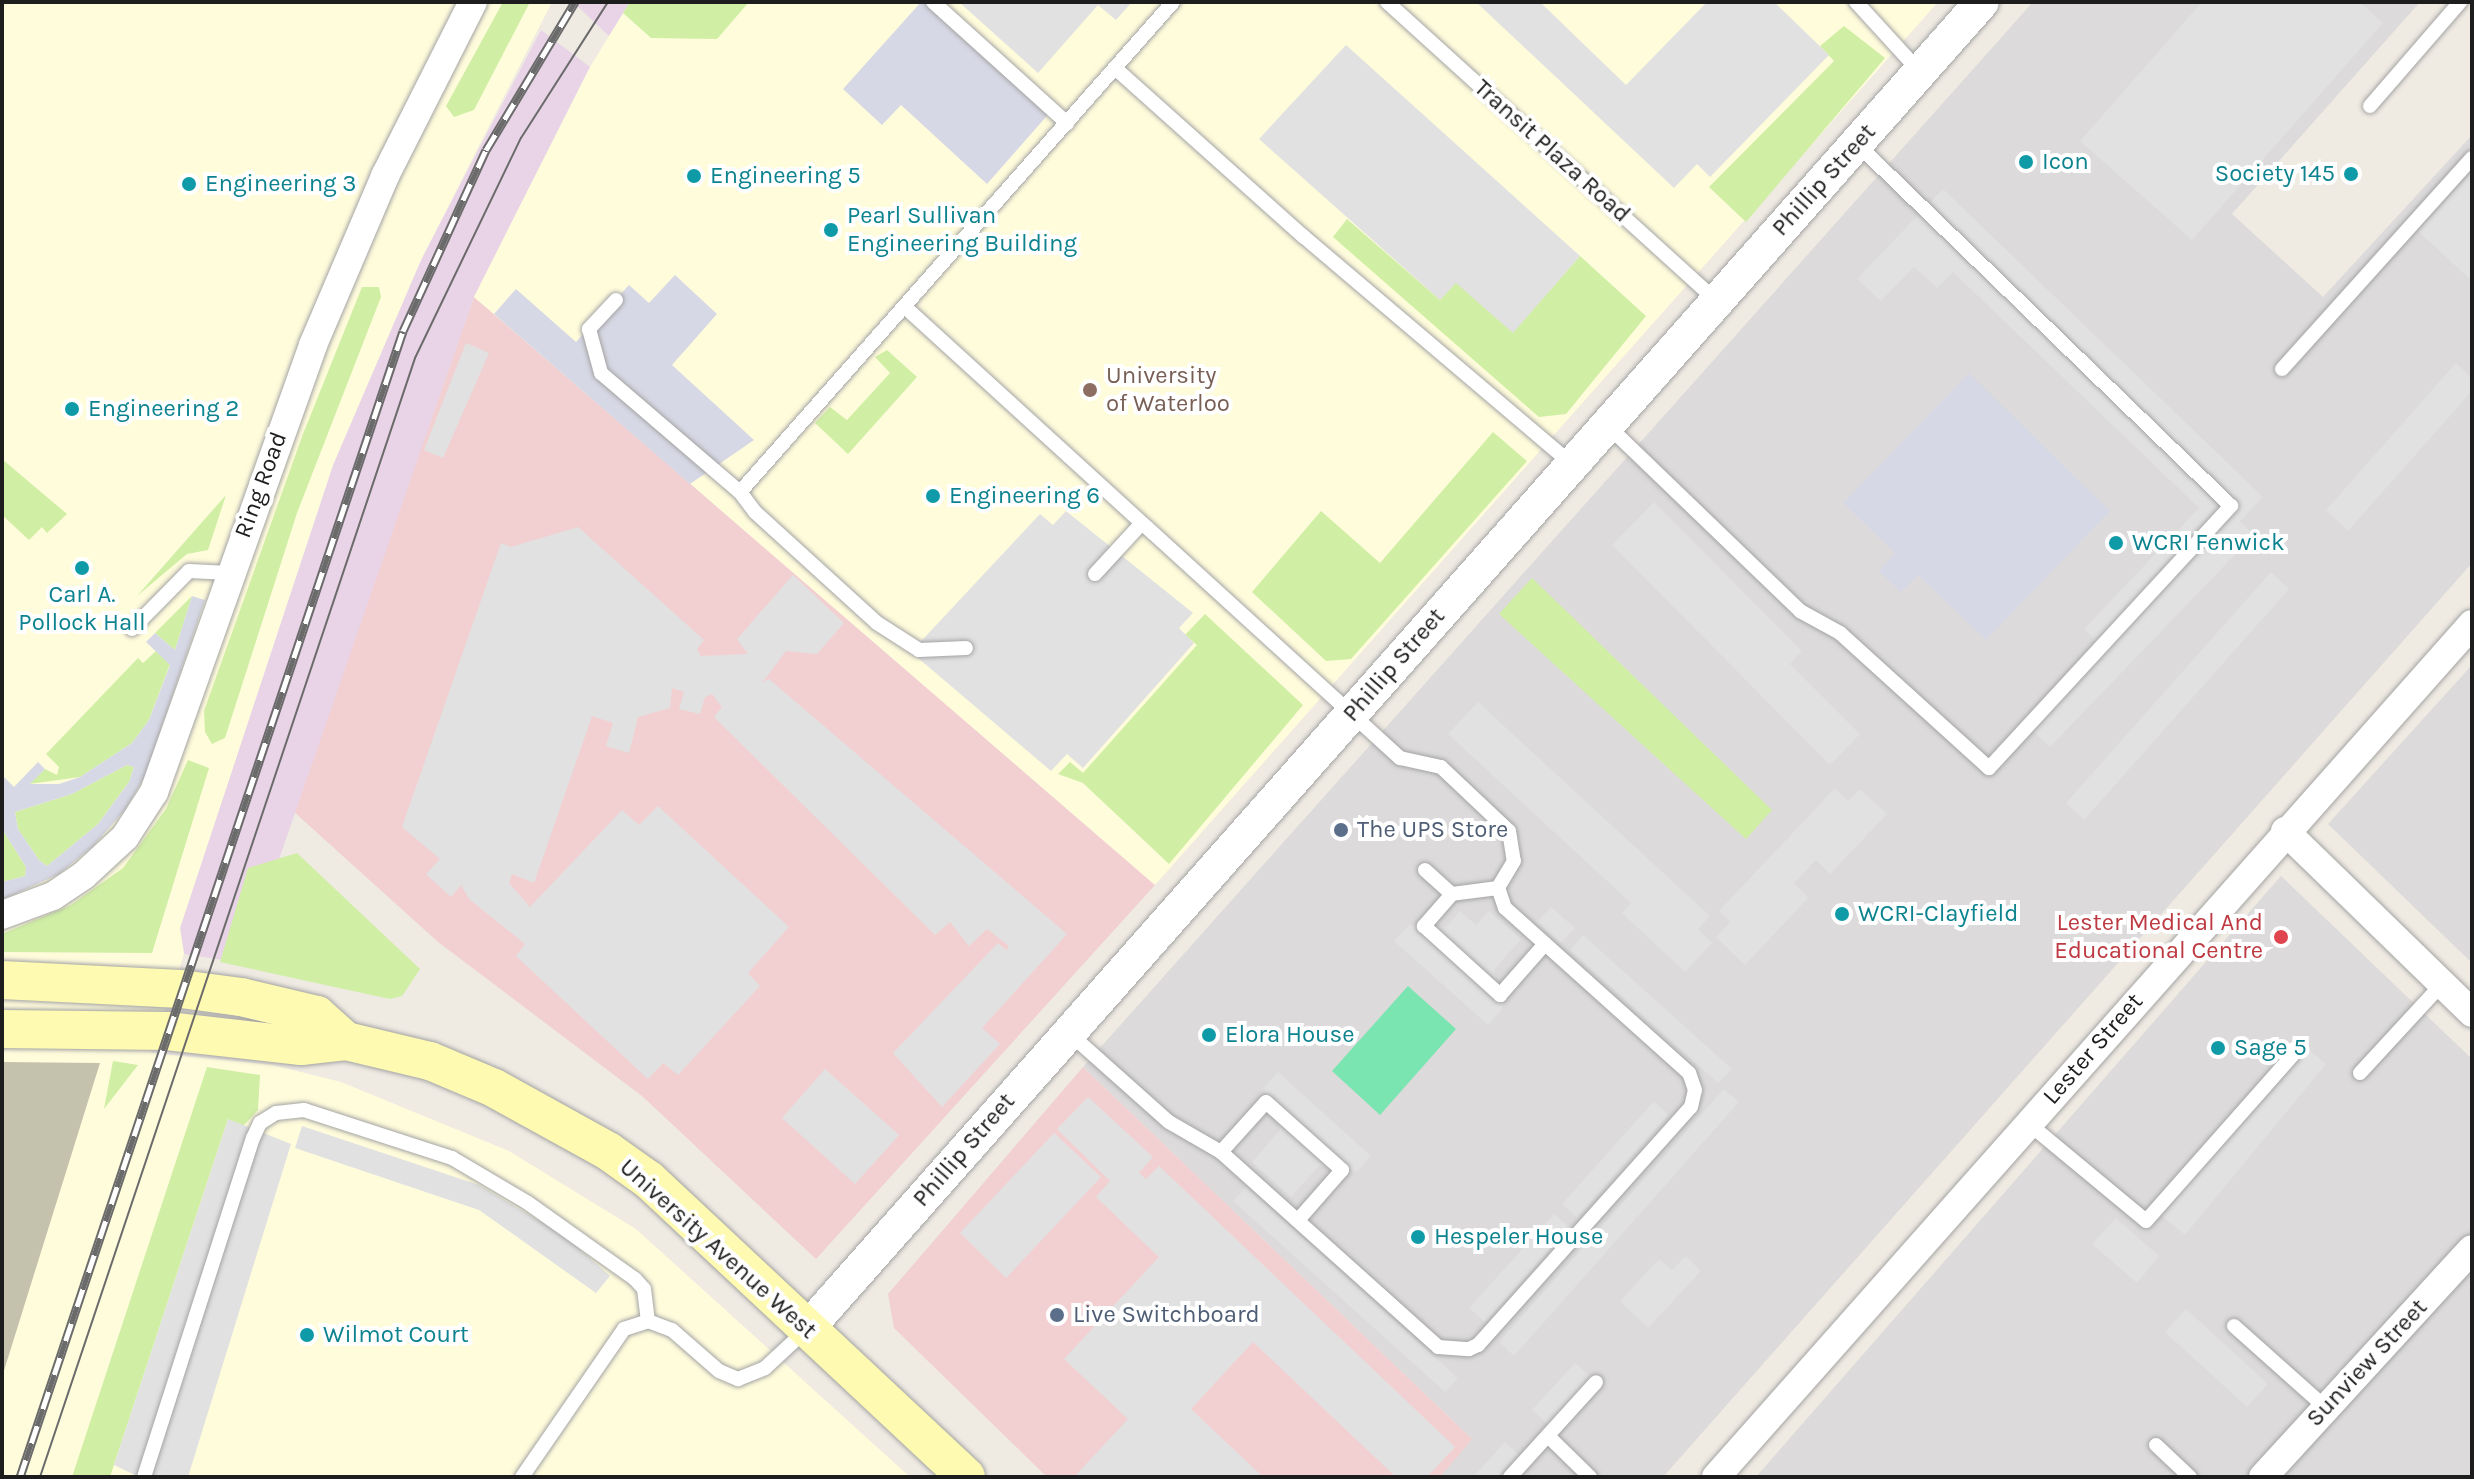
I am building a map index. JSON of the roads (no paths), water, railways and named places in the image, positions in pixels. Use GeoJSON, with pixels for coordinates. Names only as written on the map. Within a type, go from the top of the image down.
{"type":"FeatureCollection","features":[{"type":"Feature","properties":{"kind":"main road","name":"University Avenue West"},"geometry":{"type":"LineString","coordinates":[[2,980],[181,989],[241,997],[317,1015],[346,1041]]}},
{"type":"Feature","properties":{"kind":"main road","name":"University Avenue West"},"geometry":{"type":"LineString","coordinates":[[2,1029],[167,1031],[301,1046],[346,1041],[465,1075],[608,1151],[649,1180],[966,1477]]}},
{"type":"Feature","properties":{"kind":"street","name":"Ring Road"},"geometry":{"type":"LineString","coordinates":[[2,915],[53,896],[84,875],[139,818],[177,735],[230,573],[313,345],[385,176],[473,2]]}},
{"type":"Feature","properties":{"kind":"street","name":"Phillip Street"},"geometry":{"type":"LineString","coordinates":[[807,1329],[1982,2]]}},
{"type":"Feature","properties":{"kind":"street","name":"Lester Street"},"geometry":{"type":"LineString","coordinates":[[1716,1477],[2285,831],[2472,624]]}},
{"type":"Feature","properties":{"kind":"street"},"geometry":{"type":"LineString","coordinates":[[2285,831],[2472,1013]]}},
{"type":"Feature","properties":{"kind":"street","name":"Sunview Street"},"geometry":{"type":"LineString","coordinates":[[2263,1477],[2472,1249]]}},
{"type":"Feature","properties":{"kind":"lane"},"geometry":{"type":"LineString","coordinates":[[933,2],[1067,123]]}},
{"type":"Feature","properties":{"kind":"lane"},"geometry":{"type":"LineString","coordinates":[[740,492],[1173,2]]}},
{"type":"Feature","properties":{"kind":"lane","name":"Transit Plaza Road"},"geometry":{"type":"LineString","coordinates":[[1387,2],[1717,301]]}},
{"type":"Feature","properties":{"kind":"lane"},"geometry":{"type":"LineString","coordinates":[[1856,2],[1920,72]]}},
{"type":"Feature","properties":{"kind":"lane"},"geometry":{"type":"LineString","coordinates":[[2370,106],[2460,2]]}},
{"type":"Feature","properties":{"kind":"lane"},"geometry":{"type":"LineString","coordinates":[[1116,69],[1571,463]]}},
{"type":"Feature","properties":{"kind":"lane"},"geometry":{"type":"LineString","coordinates":[[1607,424],[1800,611],[1840,633],[1989,768],[2231,506],[1856,144]]}},
{"type":"Feature","properties":{"kind":"lane"},"geometry":{"type":"LineString","coordinates":[[2282,369],[2472,158]]}},
{"type":"Feature","properties":{"kind":"lane"},"geometry":{"type":"LineString","coordinates":[[616,300],[589,329],[601,373],[740,492],[755,512],[877,623],[919,650],[966,648]]}},
{"type":"Feature","properties":{"kind":"lane"},"geometry":{"type":"LineString","coordinates":[[905,307],[1140,525],[1400,758],[1441,767],[1509,831],[1514,861],[1498,888],[1505,908],[1689,1073],[1694,1098],[1499,1322],[1469,1349],[1438,1347],[1221,1152],[1169,1122],[1069,1033]]}},
{"type":"Feature","properties":{"kind":"lane"},"geometry":{"type":"LineString","coordinates":[[1095,574],[1140,525]]}},
{"type":"Feature","properties":{"kind":"lane"},"geometry":{"type":"LineString","coordinates":[[132,629],[189,571],[230,573]]}},
{"type":"Feature","properties":{"kind":"lane"},"geometry":{"type":"LineString","coordinates":[[1425,870],[1452,894]]}},
{"type":"Feature","properties":{"kind":"lane"},"geometry":{"type":"LineString","coordinates":[[1498,888],[1452,894],[1424,926],[1500,995],[1545,944]]}},
{"type":"Feature","properties":{"kind":"lane"},"geometry":{"type":"LineString","coordinates":[[2360,1073],[2442,984]]}},
{"type":"Feature","properties":{"kind":"lane"},"geometry":{"type":"LineString","coordinates":[[2028,1123],[2146,1221],[2293,1055]]}},
{"type":"Feature","properties":{"kind":"lane"},"geometry":{"type":"LineString","coordinates":[[1221,1152],[1266,1102],[1342,1170],[1298,1220]]}},
{"type":"Feature","properties":{"kind":"lane"},"geometry":{"type":"LineString","coordinates":[[144,1477],[253,1138],[260,1123],[276,1113],[304,1110],[452,1158],[528,1203],[635,1279],[644,1289],[648,1321]]}},
{"type":"Feature","properties":{"kind":"lane"},"geometry":{"type":"LineString","coordinates":[[522,1477],[614,1338],[648,1321],[672,1330],[719,1371],[738,1379],[765,1368],[807,1329]]}},
{"type":"Feature","properties":{"kind":"lane"},"geometry":{"type":"LineString","coordinates":[[2234,1326],[2326,1408]]}},
{"type":"Feature","properties":{"kind":"lane"},"geometry":{"type":"LineString","coordinates":[[1510,1477],[1596,1382]]}},
{"type":"Feature","properties":{"kind":"lane"},"geometry":{"type":"LineString","coordinates":[[1548,1436],[1590,1477]]}},
{"type":"Feature","properties":{"kind":"lane"},"geometry":{"type":"LineString","coordinates":[[2156,1445],[2190,1477]]}},
{"type":"Feature","properties":{"kind":"tram line"},"geometry":{"type":"LineString","coordinates":[[40,1477],[415,358],[521,138],[608,2]]}},
{"type":"Feature","properties":{"kind":"railway"},"geometry":{"type":"LineString","coordinates":[[20,1477],[403,331],[486,150],[575,2]]}},
{"type":"Feature","properties":{"kind":"place","name":"Icon"},"geometry":{"type":"Point","coordinates":[2026,162]}},
{"type":"Feature","properties":{"kind":"place","name":"Society 145"},"geometry":{"type":"Point","coordinates":[2351,174]}},
{"type":"Feature","properties":{"kind":"place","name":"Engineering 5"},"geometry":{"type":"Point","coordinates":[694,176]}},
{"type":"Feature","properties":{"kind":"place","name":"Engineering 3"},"geometry":{"type":"Point","coordinates":[189,184]}},
{"type":"Feature","properties":{"kind":"place","name":"Pearl Sullivan Engineering Building"},"geometry":{"type":"Point","coordinates":[831,230]}},
{"type":"Feature","properties":{"kind":"place","name":"University of Waterloo"},"geometry":{"type":"Point","coordinates":[1090,390]}},
{"type":"Feature","properties":{"kind":"place","name":"Engineering 2"},"geometry":{"type":"Point","coordinates":[72,409]}},
{"type":"Feature","properties":{"kind":"place","name":"Engineering 6"},"geometry":{"type":"Point","coordinates":[933,496]}},
{"type":"Feature","properties":{"kind":"place","name":"WCRI Fenwick"},"geometry":{"type":"Point","coordinates":[2116,543]}},
{"type":"Feature","properties":{"kind":"place","name":"Carl A. Pollock Hall"},"geometry":{"type":"Point","coordinates":[82,568]}},
{"type":"Feature","properties":{"kind":"place","name":"The UPS Store"},"geometry":{"type":"Point","coordinates":[1341,830]}},
{"type":"Feature","properties":{"kind":"place","name":"WCRI-Clayfield"},"geometry":{"type":"Point","coordinates":[1842,914]}},
{"type":"Feature","properties":{"kind":"place","name":"Lester Medical And Educational Centre"},"geometry":{"type":"Point","coordinates":[2281,937]}},
{"type":"Feature","properties":{"kind":"place","name":"Elora House"},"geometry":{"type":"Point","coordinates":[1209,1035]}},
{"type":"Feature","properties":{"kind":"place","name":"Sage 5"},"geometry":{"type":"Point","coordinates":[2218,1048]}},
{"type":"Feature","properties":{"kind":"place","name":"Hespeler House"},"geometry":{"type":"Point","coordinates":[1418,1237]}},
{"type":"Feature","properties":{"kind":"place","name":"Live Switchboard"},"geometry":{"type":"Point","coordinates":[1057,1315]}},
{"type":"Feature","properties":{"kind":"place","name":"Wilmot Court"},"geometry":{"type":"Point","coordinates":[307,1335]}}]}
